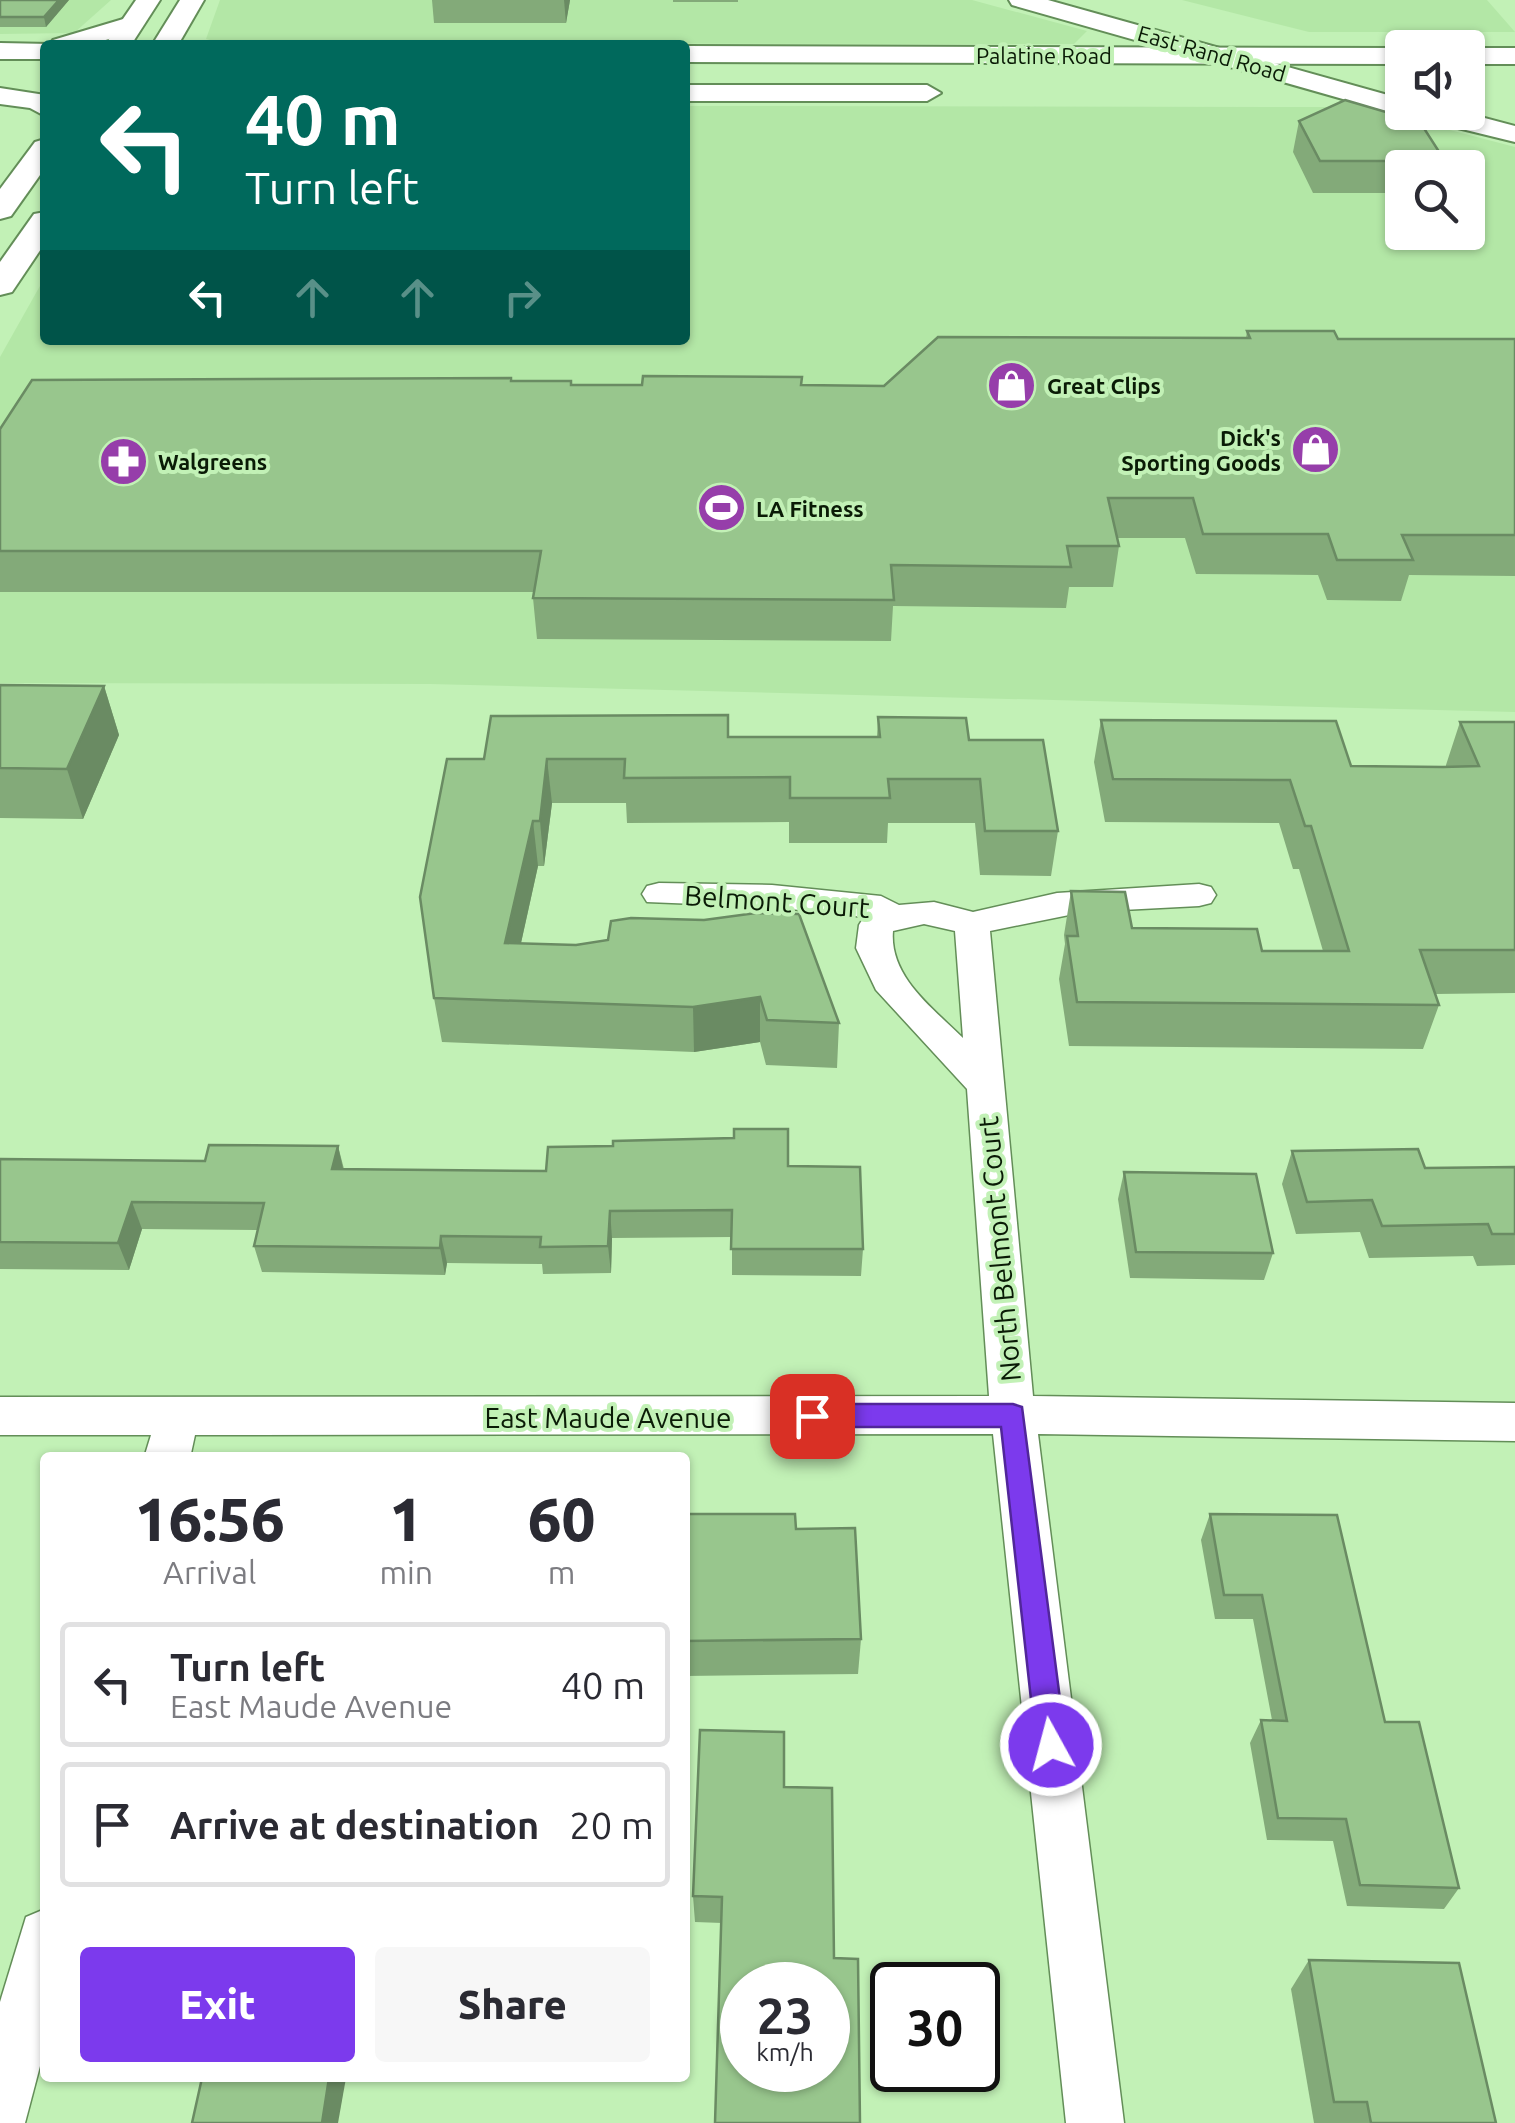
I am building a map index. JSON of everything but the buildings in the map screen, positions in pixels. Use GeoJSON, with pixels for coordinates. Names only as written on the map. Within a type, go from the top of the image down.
{"type":"FeatureCollection","features":[{"type":"Feature","properties":{"kind":"main road"},"geometry":{"type":"LineString","coordinates":[[93,40],[124,35],[148,0]]}},
{"type":"Feature","properties":{"kind":"main road"},"geometry":{"type":"LineString","coordinates":[[168,40],[192,0]]}},
{"type":"Feature","properties":{"kind":"main road","name":"East Rand Road"},"geometry":{"type":"LineString","coordinates":[[1021,0],[1091,8],[1385,74]]}},
{"type":"Feature","properties":{"kind":"main road"},"geometry":{"type":"LineString","coordinates":[[1068,56],[1115,50],[1130,44],[1124,33],[1091,8]]}},
{"type":"Feature","properties":{"kind":"main road","name":"East Rand Road"},"geometry":{"type":"LineString","coordinates":[[1091,8],[1385,103]]}},
{"type":"Feature","properties":{"kind":"main road"},"geometry":{"type":"LineString","coordinates":[[9,52],[40,50]]}},
{"type":"Feature","properties":{"kind":"main road","name":"Palatine Road"},"geometry":{"type":"LineString","coordinates":[[690,54],[1385,56]]}},
{"type":"Feature","properties":{"kind":"main road"},"geometry":{"type":"LineString","coordinates":[[1485,56],[1515,56]]}},
{"type":"Feature","properties":{"kind":"main road"},"geometry":{"type":"LineString","coordinates":[[0,94],[40,92]]}},
{"type":"Feature","properties":{"kind":"main road","name":"Palatine Road"},"geometry":{"type":"LineString","coordinates":[[690,93],[950,93]]}},
{"type":"Feature","properties":{"kind":"main road"},"geometry":{"type":"LineString","coordinates":[[0,94],[40,103]]}},
{"type":"Feature","properties":{"kind":"main road"},"geometry":{"type":"LineString","coordinates":[[1260,94],[1385,94]]}},
{"type":"Feature","properties":{"kind":"main road"},"geometry":{"type":"LineString","coordinates":[[1485,101],[1515,109]]}},
{"type":"Feature","properties":{"kind":"main road"},"geometry":{"type":"LineString","coordinates":[[1485,126],[1515,134]]}},
{"type":"Feature","properties":{"kind":"main road"},"geometry":{"type":"LineString","coordinates":[[0,210],[40,155]]}},
{"type":"Feature","properties":{"kind":"main road"},"geometry":{"type":"LineString","coordinates":[[0,285],[40,228]]}},
{"type":"Feature","properties":{"kind":"street","name":"Belmont Court"},"geometry":{"type":"LineString","coordinates":[[659,894],[772,896],[881,907],[892,918]]}},
{"type":"Feature","properties":{"kind":"street"},"geometry":{"type":"LineString","coordinates":[[892,918],[906,912],[932,910],[972,924],[1029,906],[1199,895]]}},
{"type":"Feature","properties":{"kind":"street","name":"North Belmont Court"},"geometry":{"type":"LineString","coordinates":[[892,918],[876,925],[874,948],[894,990],[985,1084]]}},
{"type":"Feature","properties":{"kind":"street","name":"North Belmont Court"},"geometry":{"type":"LineString","coordinates":[[972,924],[1013,1415],[1095,2123]]}},
{"type":"Feature","properties":{"kind":"street","name":"East Maude Avenue"},"geometry":{"type":"LineString","coordinates":[[0,1416],[172,1438],[1013,1415],[1515,1422]]}},
{"type":"Feature","properties":{"kind":"street"},"geometry":{"type":"LineString","coordinates":[[0,2112],[40,1956]]}},
{"type":"Feature","properties":{"kind":"shaded area"},"geometry":{"type":"Polygon","coordinates":[[[0,0],[111,0],[74,33],[0,34],[0,0]]]}},
{"type":"Feature","properties":{"kind":"shaded area"},"geometry":{"type":"Polygon","coordinates":[[[220,0],[972,0],[1087,31],[1074,44],[206,39],[220,0]]]}},
{"type":"Feature","properties":{"kind":"shaded area"},"geometry":{"type":"Polygon","coordinates":[[[1182,0],[1487,0],[1515,32],[1385,30],[1309,32],[1182,0]]]}},
{"type":"Feature","properties":{"kind":"shaded area"},"geometry":{"type":"Polygon","coordinates":[[[690,106],[1326,107],[1385,117],[1385,130],[1450,130],[1515,147],[1515,712],[430,684],[0,683],[0,357],[40,286],[40,345],[690,345],[690,106]]]}},
{"type":"Feature","properties":{"kind":"place","name":"Great Clips"},"geometry":{"type":"Point","coordinates":[1012,385]}},
{"type":"Feature","properties":{"kind":"place","name":"Dick's Sporting Goods"},"geometry":{"type":"Point","coordinates":[1316,450]}},
{"type":"Feature","properties":{"kind":"place","name":"Walgreens"},"geometry":{"type":"Point","coordinates":[123,461]}},
{"type":"Feature","properties":{"kind":"place","name":"LA Fitness"},"geometry":{"type":"Point","coordinates":[721,508]}},
{"type":"Feature","properties":{"kind":"route"},"geometry":{"type":"LineString","coordinates":[[812,1416],[1013,1415],[1051,1745]]}}]}
